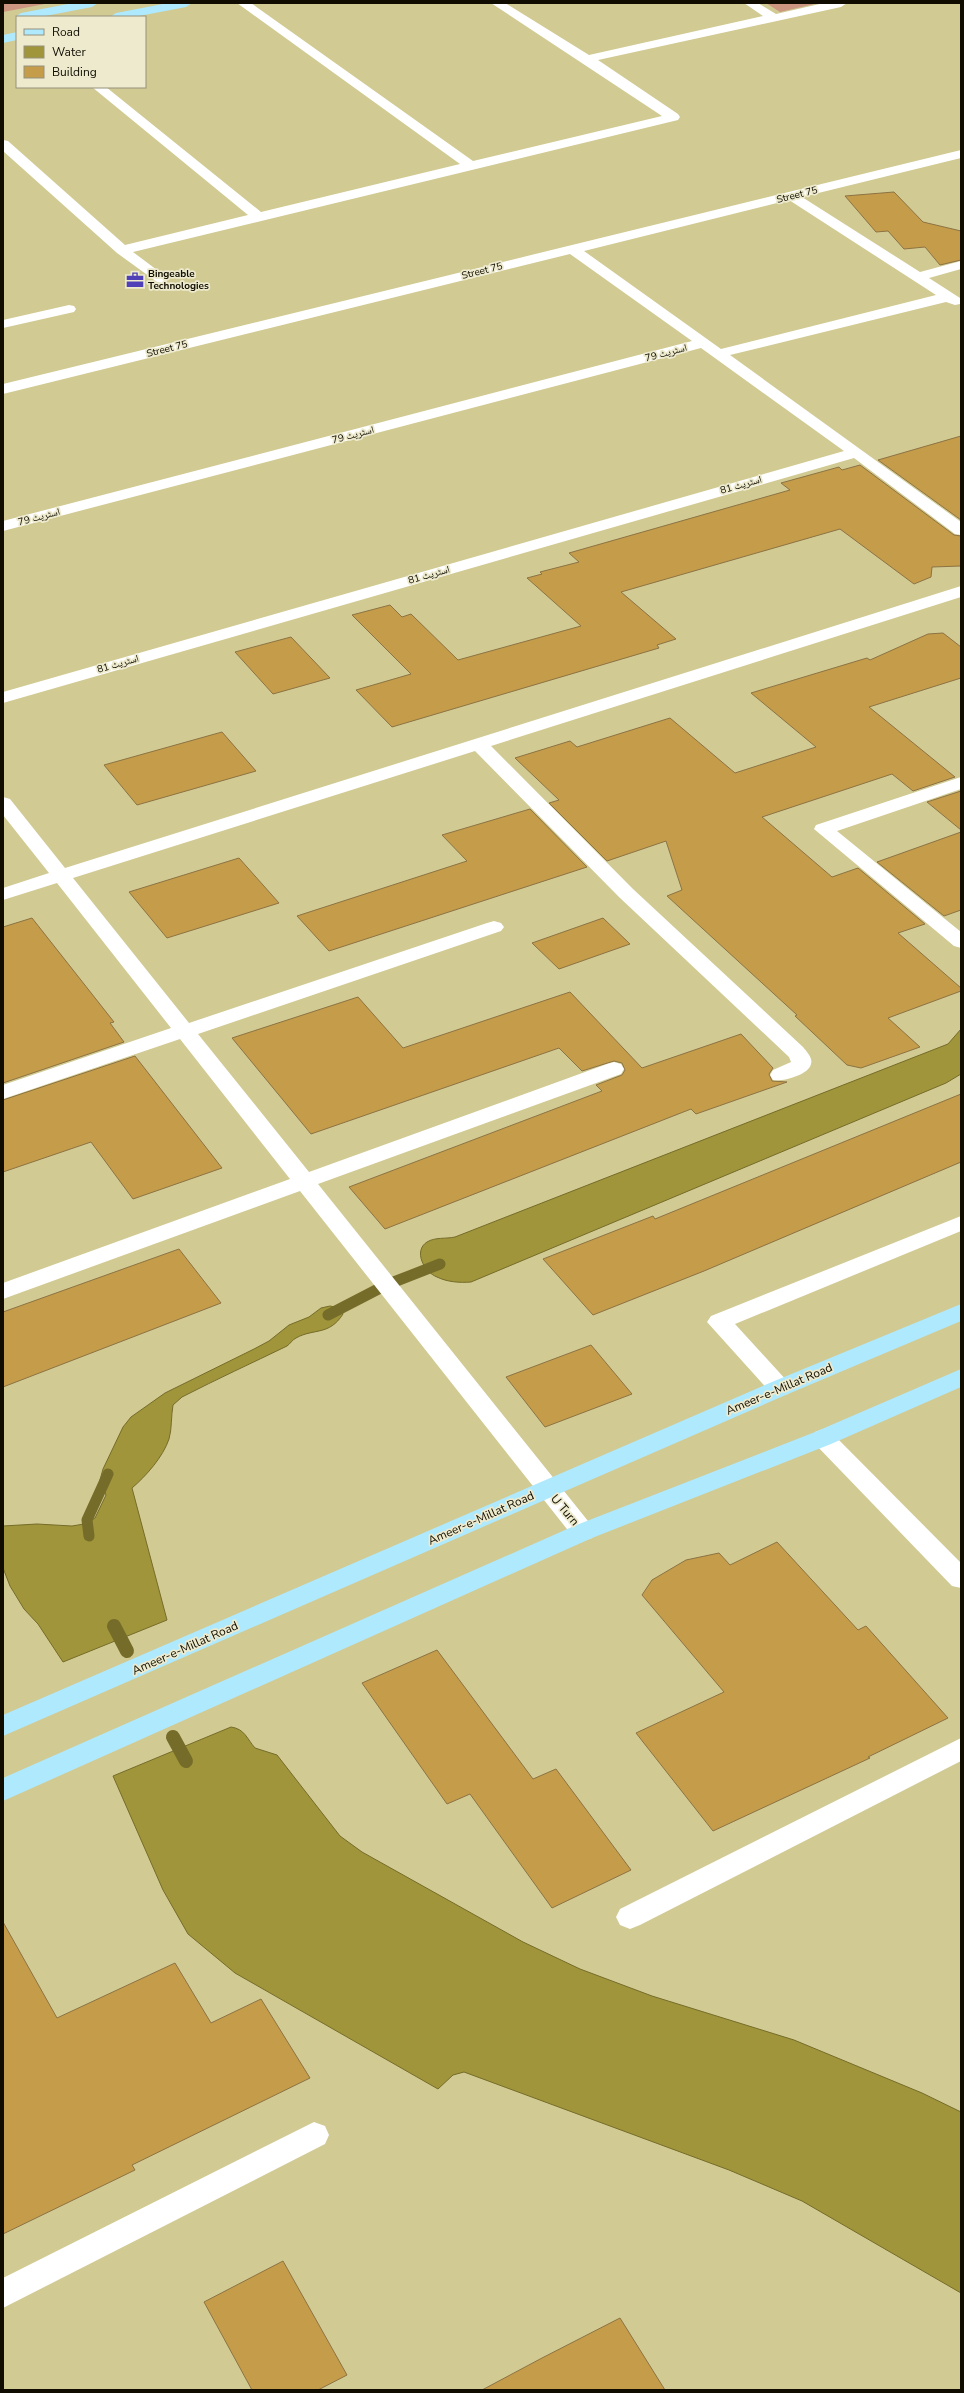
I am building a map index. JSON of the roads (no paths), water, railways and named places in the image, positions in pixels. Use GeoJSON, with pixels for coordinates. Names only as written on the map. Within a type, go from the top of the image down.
{"type":"FeatureCollection","features":[{"type":"Feature","properties":{"kind":"main road"},"geometry":{"type":"LineString","coordinates":[[26,16],[92,3]]}},
{"type":"Feature","properties":{"kind":"main road"},"geometry":{"type":"LineString","coordinates":[[121,16],[186,3]]}},
{"type":"Feature","properties":{"kind":"main road"},"geometry":{"type":"LineString","coordinates":[[3,39],[16,36]]}},
{"type":"Feature","properties":{"kind":"main road","name":"Ameer-e-Millat Road"},"geometry":{"type":"LineString","coordinates":[[3,1726],[780,1388],[961,1312]]}},
{"type":"Feature","properties":{"kind":"main road"},"geometry":{"type":"LineString","coordinates":[[3,1790],[583,1532],[823,1438],[961,1377]]}},
{"type":"Feature","properties":{"kind":"street"},"geometry":{"type":"LineString","coordinates":[[243,3],[471,166]]}},
{"type":"Feature","properties":{"kind":"street"},"geometry":{"type":"LineString","coordinates":[[122,250],[673,117],[587,58],[497,3]]}},
{"type":"Feature","properties":{"kind":"street"},"geometry":{"type":"LineString","coordinates":[[750,3],[774,18]]}},
{"type":"Feature","properties":{"kind":"street"},"geometry":{"type":"LineString","coordinates":[[587,58],[841,3]]}},
{"type":"Feature","properties":{"kind":"street"},"geometry":{"type":"LineString","coordinates":[[99,88],[258,217]]}},
{"type":"Feature","properties":{"kind":"street"},"geometry":{"type":"LineString","coordinates":[[3,144],[122,250],[162,279]]}},
{"type":"Feature","properties":{"kind":"street","name":"Street 75"},"geometry":{"type":"LineString","coordinates":[[3,390],[961,154]]}},
{"type":"Feature","properties":{"kind":"street"},"geometry":{"type":"LineString","coordinates":[[791,196],[961,305]]}},
{"type":"Feature","properties":{"kind":"street"},"geometry":{"type":"LineString","coordinates":[[572,249],[856,452],[961,530]]}},
{"type":"Feature","properties":{"kind":"street"},"geometry":{"type":"LineString","coordinates":[[918,277],[961,265]]}},
{"type":"Feature","properties":{"kind":"street"},"geometry":{"type":"LineString","coordinates":[[717,354],[948,297]]}},
{"type":"Feature","properties":{"kind":"street"},"geometry":{"type":"LineString","coordinates":[[3,324],[69,309]]}},
{"type":"Feature","properties":{"kind":"street","name":"اسٹریٹ 79"},"geometry":{"type":"LineString","coordinates":[[3,526],[703,343]]}},
{"type":"Feature","properties":{"kind":"street","name":"اسٹریٹ 81"},"geometry":{"type":"LineString","coordinates":[[3,698],[856,452]]}},
{"type":"Feature","properties":{"kind":"street"},"geometry":{"type":"LineString","coordinates":[[3,894],[961,591]]}},
{"type":"Feature","properties":{"kind":"street"},"geometry":{"type":"LineString","coordinates":[[478,744],[626,893],[796,1052],[801,1059],[801,1065],[780,1075]]}},
{"type":"Feature","properties":{"kind":"street"},"geometry":{"type":"LineString","coordinates":[[961,783],[823,829],[961,942]]}},
{"type":"Feature","properties":{"kind":"street","name":"U Turn"},"geometry":{"type":"LineString","coordinates":[[3,803],[186,1031],[547,1489],[583,1532]]}},
{"type":"Feature","properties":{"kind":"street"},"geometry":{"type":"LineString","coordinates":[[3,1092],[494,927]]}},
{"type":"Feature","properties":{"kind":"street"},"geometry":{"type":"LineString","coordinates":[[3,1291],[304,1180],[614,1069]]}},
{"type":"Feature","properties":{"kind":"street"},"geometry":{"type":"LineString","coordinates":[[780,1388],[719,1322],[961,1223]]}},
{"type":"Feature","properties":{"kind":"street"},"geometry":{"type":"LineString","coordinates":[[823,1438],[961,1579]]}},
{"type":"Feature","properties":{"kind":"street"},"geometry":{"type":"LineString","coordinates":[[630,1917],[961,1749]]}},
{"type":"Feature","properties":{"kind":"street"},"geometry":{"type":"LineString","coordinates":[[3,2294],[314,2135]]}},
{"type":"Feature","properties":{"kind":"water"},"geometry":{"type":"Polygon","coordinates":[[[961,1029],[961,1074],[946,1083],[471,1282],[454,1282],[441,1279],[428,1271],[424,1266],[421,1251],[423,1246],[430,1240],[455,1237],[948,1044],[961,1029]]]}},
{"type":"Feature","properties":{"kind":"water"},"geometry":{"type":"Polygon","coordinates":[[[330,1306],[340,1308],[343,1314],[332,1326],[327,1329],[296,1338],[287,1346],[182,1397],[173,1405],[170,1435],[163,1453],[154,1466],[132,1488],[167,1620],[63,1662],[38,1624],[24,1609],[10,1586],[3,1568],[3,1526],[37,1524],[72,1526],[84,1524],[95,1518],[106,1495],[100,1480],[103,1469],[123,1427],[131,1417],[165,1393],[254,1349],[269,1341],[289,1325],[309,1317],[321,1308],[330,1306]]]}},
{"type":"Feature","properties":{"kind":"water"},"geometry":{"type":"Polygon","coordinates":[[[231,1727],[243,1732],[255,1748],[277,1755],[340,1836],[362,1852],[523,1942],[580,1969],[652,1996],[794,2040],[922,2093],[961,2112],[961,2293],[802,2201],[729,2170],[464,2072],[453,2075],[438,2089],[235,1973],[188,1934],[163,1890],[113,1776],[231,1727]]]}},
{"type":"Feature","properties":{"kind":"waterway"},"geometry":{"type":"LineString","coordinates":[[328,1315],[386,1285],[440,1264]]}},
{"type":"Feature","properties":{"kind":"waterway"},"geometry":{"type":"LineString","coordinates":[[89,1536],[87,1520],[108,1474]]}},
{"type":"Feature","properties":{"kind":"waterway"},"geometry":{"type":"LineString","coordinates":[[114,1626],[127,1651]]}},
{"type":"Feature","properties":{"kind":"waterway"},"geometry":{"type":"LineString","coordinates":[[173,1737],[186,1761]]}},
{"type":"Feature","properties":{"kind":"place","name":"Bingeable Technologies"},"geometry":{"type":"Point","coordinates":[135,280]}}]}
